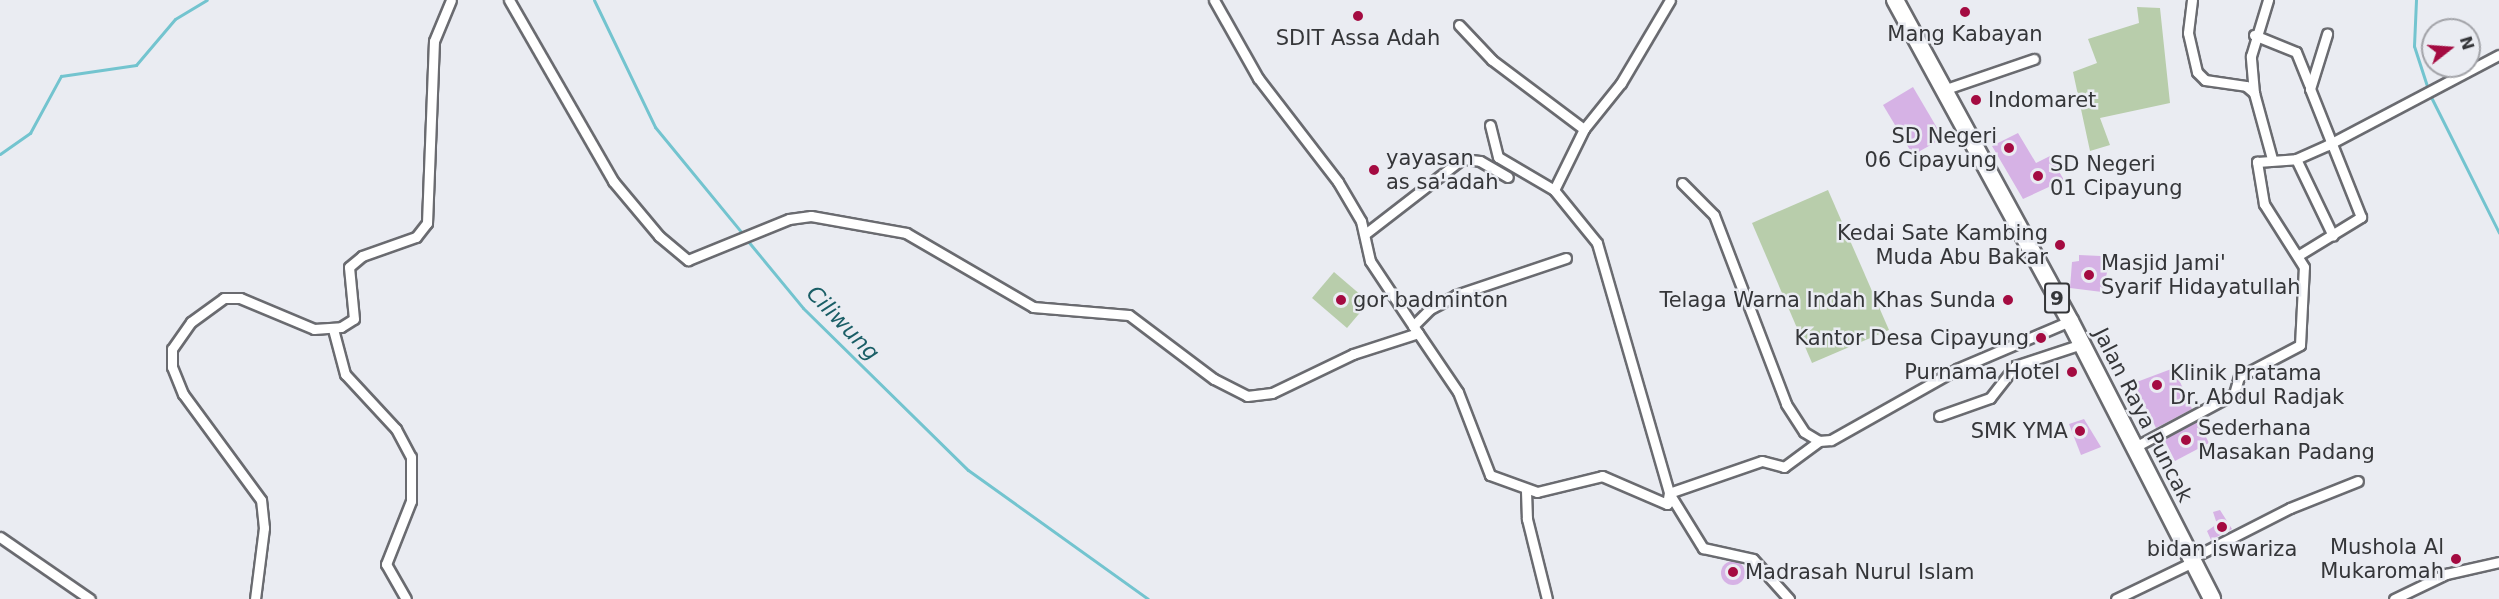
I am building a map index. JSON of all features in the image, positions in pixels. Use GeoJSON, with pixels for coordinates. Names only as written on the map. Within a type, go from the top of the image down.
{"type":"FeatureCollection","features":[{"type":"Feature","properties":{"kind":"highway","name":"Jalan Raya Puncak"},"geometry":{"type":"LineString","coordinates":[[1895,0],[2070,321],[2212,599]]}},
{"type":"Feature","properties":{"kind":"street"},"geometry":{"type":"LineString","coordinates":[[255,599],[264,528],[261,500],[183,393],[172,367],[172,349],[197,317],[224,298],[250,301],[307,328],[333,329],[354,319],[348,278],[353,262],[416,237],[427,223],[434,41],[451,0]]}},
{"type":"Feature","properties":{"kind":"street"},"geometry":{"type":"LineString","coordinates":[[509,0],[613,181],[673,250],[687,260],[705,256],[770,226],[811,216],[906,233],[1034,307],[1134,318],[1214,380],[1247,396],[1272,393],[1353,354],[1416,329],[1456,295],[1566,258]]}},
{"type":"Feature","properties":{"kind":"street"},"geometry":{"type":"LineString","coordinates":[[1214,0],[1258,78],[1338,182],[1365,234],[1370,261],[1458,392],[1485,471],[1527,491],[1602,476],[1667,504],[1669,493]]}},
{"type":"Feature","properties":{"kind":"street"},"geometry":{"type":"LineString","coordinates":[[1554,190],[1584,129],[1621,83],[1670,0]]}},
{"type":"Feature","properties":{"kind":"street"},"geometry":{"type":"LineString","coordinates":[[2192,0],[2188,33],[2197,72],[2205,80],[2246,86],[2254,93]]}},
{"type":"Feature","properties":{"kind":"street"},"geometry":{"type":"LineString","coordinates":[[2268,0],[2254,35],[2254,93],[2272,159]]}},
{"type":"Feature","properties":{"kind":"street"},"geometry":{"type":"LineString","coordinates":[[1459,25],[1492,60],[1584,129]]}},
{"type":"Feature","properties":{"kind":"street"},"geometry":{"type":"LineString","coordinates":[[2310,90],[2327,34]]}},
{"type":"Feature","properties":{"kind":"street"},"geometry":{"type":"LineString","coordinates":[[2254,35],[2302,58],[2328,145],[2361,214],[2333,236],[2300,255]]}},
{"type":"Feature","properties":{"kind":"street"},"geometry":{"type":"LineString","coordinates":[[2134,447],[2234,394],[2238,377],[2298,348],[2304,305],[2300,255],[2259,191],[2258,162],[2272,159],[2296,159],[2328,145],[2445,87],[2499,55]]}},
{"type":"Feature","properties":{"kind":"street"},"geometry":{"type":"LineString","coordinates":[[1943,90],[2034,59]]}},
{"type":"Feature","properties":{"kind":"street"},"geometry":{"type":"LineString","coordinates":[[1490,125],[1498,157],[1554,190],[1597,243],[1669,493],[1703,548],[1753,560],[1789,599]]}},
{"type":"Feature","properties":{"kind":"street"},"geometry":{"type":"LineString","coordinates":[[1365,234],[1462,159],[1480,161],[1508,177]]}},
{"type":"Feature","properties":{"kind":"street"},"geometry":{"type":"LineString","coordinates":[[2296,159],[2333,236]]}},
{"type":"Feature","properties":{"kind":"street"},"geometry":{"type":"LineString","coordinates":[[1682,183],[1714,215],[1786,404],[1804,432],[1819,441]]}},
{"type":"Feature","properties":{"kind":"street"},"geometry":{"type":"LineString","coordinates":[[1669,493],[1762,461],[1784,466],[1819,441],[1832,440],[1957,369],[2070,321]]}},
{"type":"Feature","properties":{"kind":"street"},"geometry":{"type":"LineString","coordinates":[[333,329],[345,374],[396,429],[411,457],[411,501],[386,564],[406,599]]}},
{"type":"Feature","properties":{"kind":"street"},"geometry":{"type":"LineString","coordinates":[[1939,416],[1990,398],[2015,366],[2082,344]]}},
{"type":"Feature","properties":{"kind":"street"},"geometry":{"type":"LineString","coordinates":[[2116,599],[2290,508],[2358,481]]}},
{"type":"Feature","properties":{"kind":"street"},"geometry":{"type":"LineString","coordinates":[[1527,491],[1527,519],[1547,599]]}},
{"type":"Feature","properties":{"kind":"street"},"geometry":{"type":"LineString","coordinates":[[0,537],[90,599]]}},
{"type":"Feature","properties":{"kind":"street"},"geometry":{"type":"LineString","coordinates":[[2394,599],[2446,574],[2499,562]]}},
{"type":"Feature","properties":{"kind":"street"},"geometry":{"type":"LineString","coordinates":[[258,582],[264,599]]}},
{"type":"Feature","properties":{"kind":"green space"},"geometry":{"type":"Polygon","coordinates":[[[2137,7],[2160,8],[2170,103],[2100,118],[2110,145],[2090,151],[2073,72],[2097,63],[2088,39],[2139,23],[2137,7]]]}},
{"type":"Feature","properties":{"kind":"green space"},"geometry":{"type":"Polygon","coordinates":[[[1828,190],[1889,330],[1812,363],[1752,223],[1828,190]]]}},
{"type":"Feature","properties":{"kind":"green space","name":"gor badminton"},"geometry":{"type":"Polygon","coordinates":[[[1334,272],[1369,302],[1347,328],[1312,298],[1334,272]]]}},
{"type":"Feature","properties":{"kind":"building"},"geometry":{"type":"Polygon","coordinates":[[[1913,87],[1943,138],[1913,155],[1883,105],[1913,87]]]}},
{"type":"Feature","properties":{"kind":"building"},"geometry":{"type":"Polygon","coordinates":[[[2018,133],[2036,163],[2050,156],[2064,180],[2023,199],[1992,146],[2018,133]]]}},
{"type":"Feature","properties":{"kind":"building","name":"Masjid Jami' Syarif Hidayatullah"},"geometry":{"type":"Polygon","coordinates":[[[2079,255],[2101,256],[2109,265],[2102,292],[2070,288],[2072,262],[2079,261],[2079,255]]]}},
{"type":"Feature","properties":{"kind":"building"},"geometry":{"type":"Polygon","coordinates":[[[2174,368],[2192,409],[2156,428],[2134,383],[2174,368]]]}},
{"type":"Feature","properties":{"kind":"building","name":"SMK YMA"},"geometry":{"type":"Polygon","coordinates":[[[2084,419],[2101,447],[2081,455],[2069,424],[2084,419]]]}},
{"type":"Feature","properties":{"kind":"building","name":"Sederhana Masakan Padang"},"geometry":{"type":"Polygon","coordinates":[[[2198,421],[2209,443],[2175,461],[2164,439],[2198,421]]]}},
{"type":"Feature","properties":{"kind":"building","name":"bidan iswariza"},"geometry":{"type":"Polygon","coordinates":[[[2220,510],[2232,529],[2211,540],[2207,531],[2217,524],[2213,512],[2220,510]]]}},
{"type":"Feature","properties":{"kind":"building","name":"Madrasah Nurul Islam"},"geometry":{"type":"Polygon","coordinates":[[[1733,561],[1741,565],[1745,573],[1741,581],[1733,585],[1725,581],[1721,573],[1725,565],[1733,561]]]}},
{"type":"Feature","properties":{"kind":"waterway"},"geometry":{"type":"LineString","coordinates":[[0,154],[30,133],[61,76],[136,65],[175,19],[207,0]]}},
{"type":"Feature","properties":{"kind":"waterway","name":"Ciliwung"},"geometry":{"type":"LineString","coordinates":[[594,0],[655,127],[743,234]]}},
{"type":"Feature","properties":{"kind":"waterway"},"geometry":{"type":"LineString","coordinates":[[2416,0],[2414,46],[2428,89]]}},
{"type":"Feature","properties":{"kind":"waterway"},"geometry":{"type":"LineString","coordinates":[[2430,95],[2499,233]]}},
{"type":"Feature","properties":{"kind":"waterway","name":"Ciliwung"},"geometry":{"type":"LineString","coordinates":[[747,240],[803,308],[968,470],[1148,599]]}},
{"type":"Feature","properties":{"kind":"place","name":"Mang Kabayan"},"geometry":{"type":"Point","coordinates":[1965,12]}},
{"type":"Feature","properties":{"kind":"place","name":"SDIT Assa Adah"},"geometry":{"type":"Point","coordinates":[1358,16]}},
{"type":"Feature","properties":{"kind":"place","name":"Indomaret"},"geometry":{"type":"Point","coordinates":[1976,100]}},
{"type":"Feature","properties":{"kind":"place","name":"SD Negeri 06 Cipayung"},"geometry":{"type":"Point","coordinates":[2009,148]}},
{"type":"Feature","properties":{"kind":"place","name":"yayasan as sa'adah"},"geometry":{"type":"Point","coordinates":[1374,170]}},
{"type":"Feature","properties":{"kind":"place","name":"SD Negeri 01 Cipayung"},"geometry":{"type":"Point","coordinates":[2038,176]}},
{"type":"Feature","properties":{"kind":"place","name":"Kedai Sate Kambing Muda Abu Bakar"},"geometry":{"type":"Point","coordinates":[2060,245]}},
{"type":"Feature","properties":{"kind":"place","name":"Masjid Jami' Syarif Hidayatullah"},"geometry":{"type":"Point","coordinates":[2089,275]}},
{"type":"Feature","properties":{"kind":"place","name":"gor badminton"},"geometry":{"type":"Point","coordinates":[1341,300]}},
{"type":"Feature","properties":{"kind":"place","name":"Telaga Warna Indah Khas Sunda"},"geometry":{"type":"Point","coordinates":[2008,300]}},
{"type":"Feature","properties":{"kind":"place","name":"Kantor Desa Cipayung"},"geometry":{"type":"Point","coordinates":[2041,338]}},
{"type":"Feature","properties":{"kind":"place","name":"Purnama Hotel"},"geometry":{"type":"Point","coordinates":[2072,372]}},
{"type":"Feature","properties":{"kind":"place","name":"Klinik Pratama Dr. Abdul Radjak"},"geometry":{"type":"Point","coordinates":[2157,385]}},
{"type":"Feature","properties":{"kind":"place","name":"SMK YMA"},"geometry":{"type":"Point","coordinates":[2080,431]}},
{"type":"Feature","properties":{"kind":"place","name":"Sederhana Masakan Padang"},"geometry":{"type":"Point","coordinates":[2186,440]}},
{"type":"Feature","properties":{"kind":"place","name":"bidan iswariza"},"geometry":{"type":"Point","coordinates":[2222,527]}},
{"type":"Feature","properties":{"kind":"place","name":"Mushola Al Mukaromah"},"geometry":{"type":"Point","coordinates":[2456,559]}},
{"type":"Feature","properties":{"kind":"place","name":"Madrasah Nurul Islam"},"geometry":{"type":"Point","coordinates":[1733,572]}}]}
